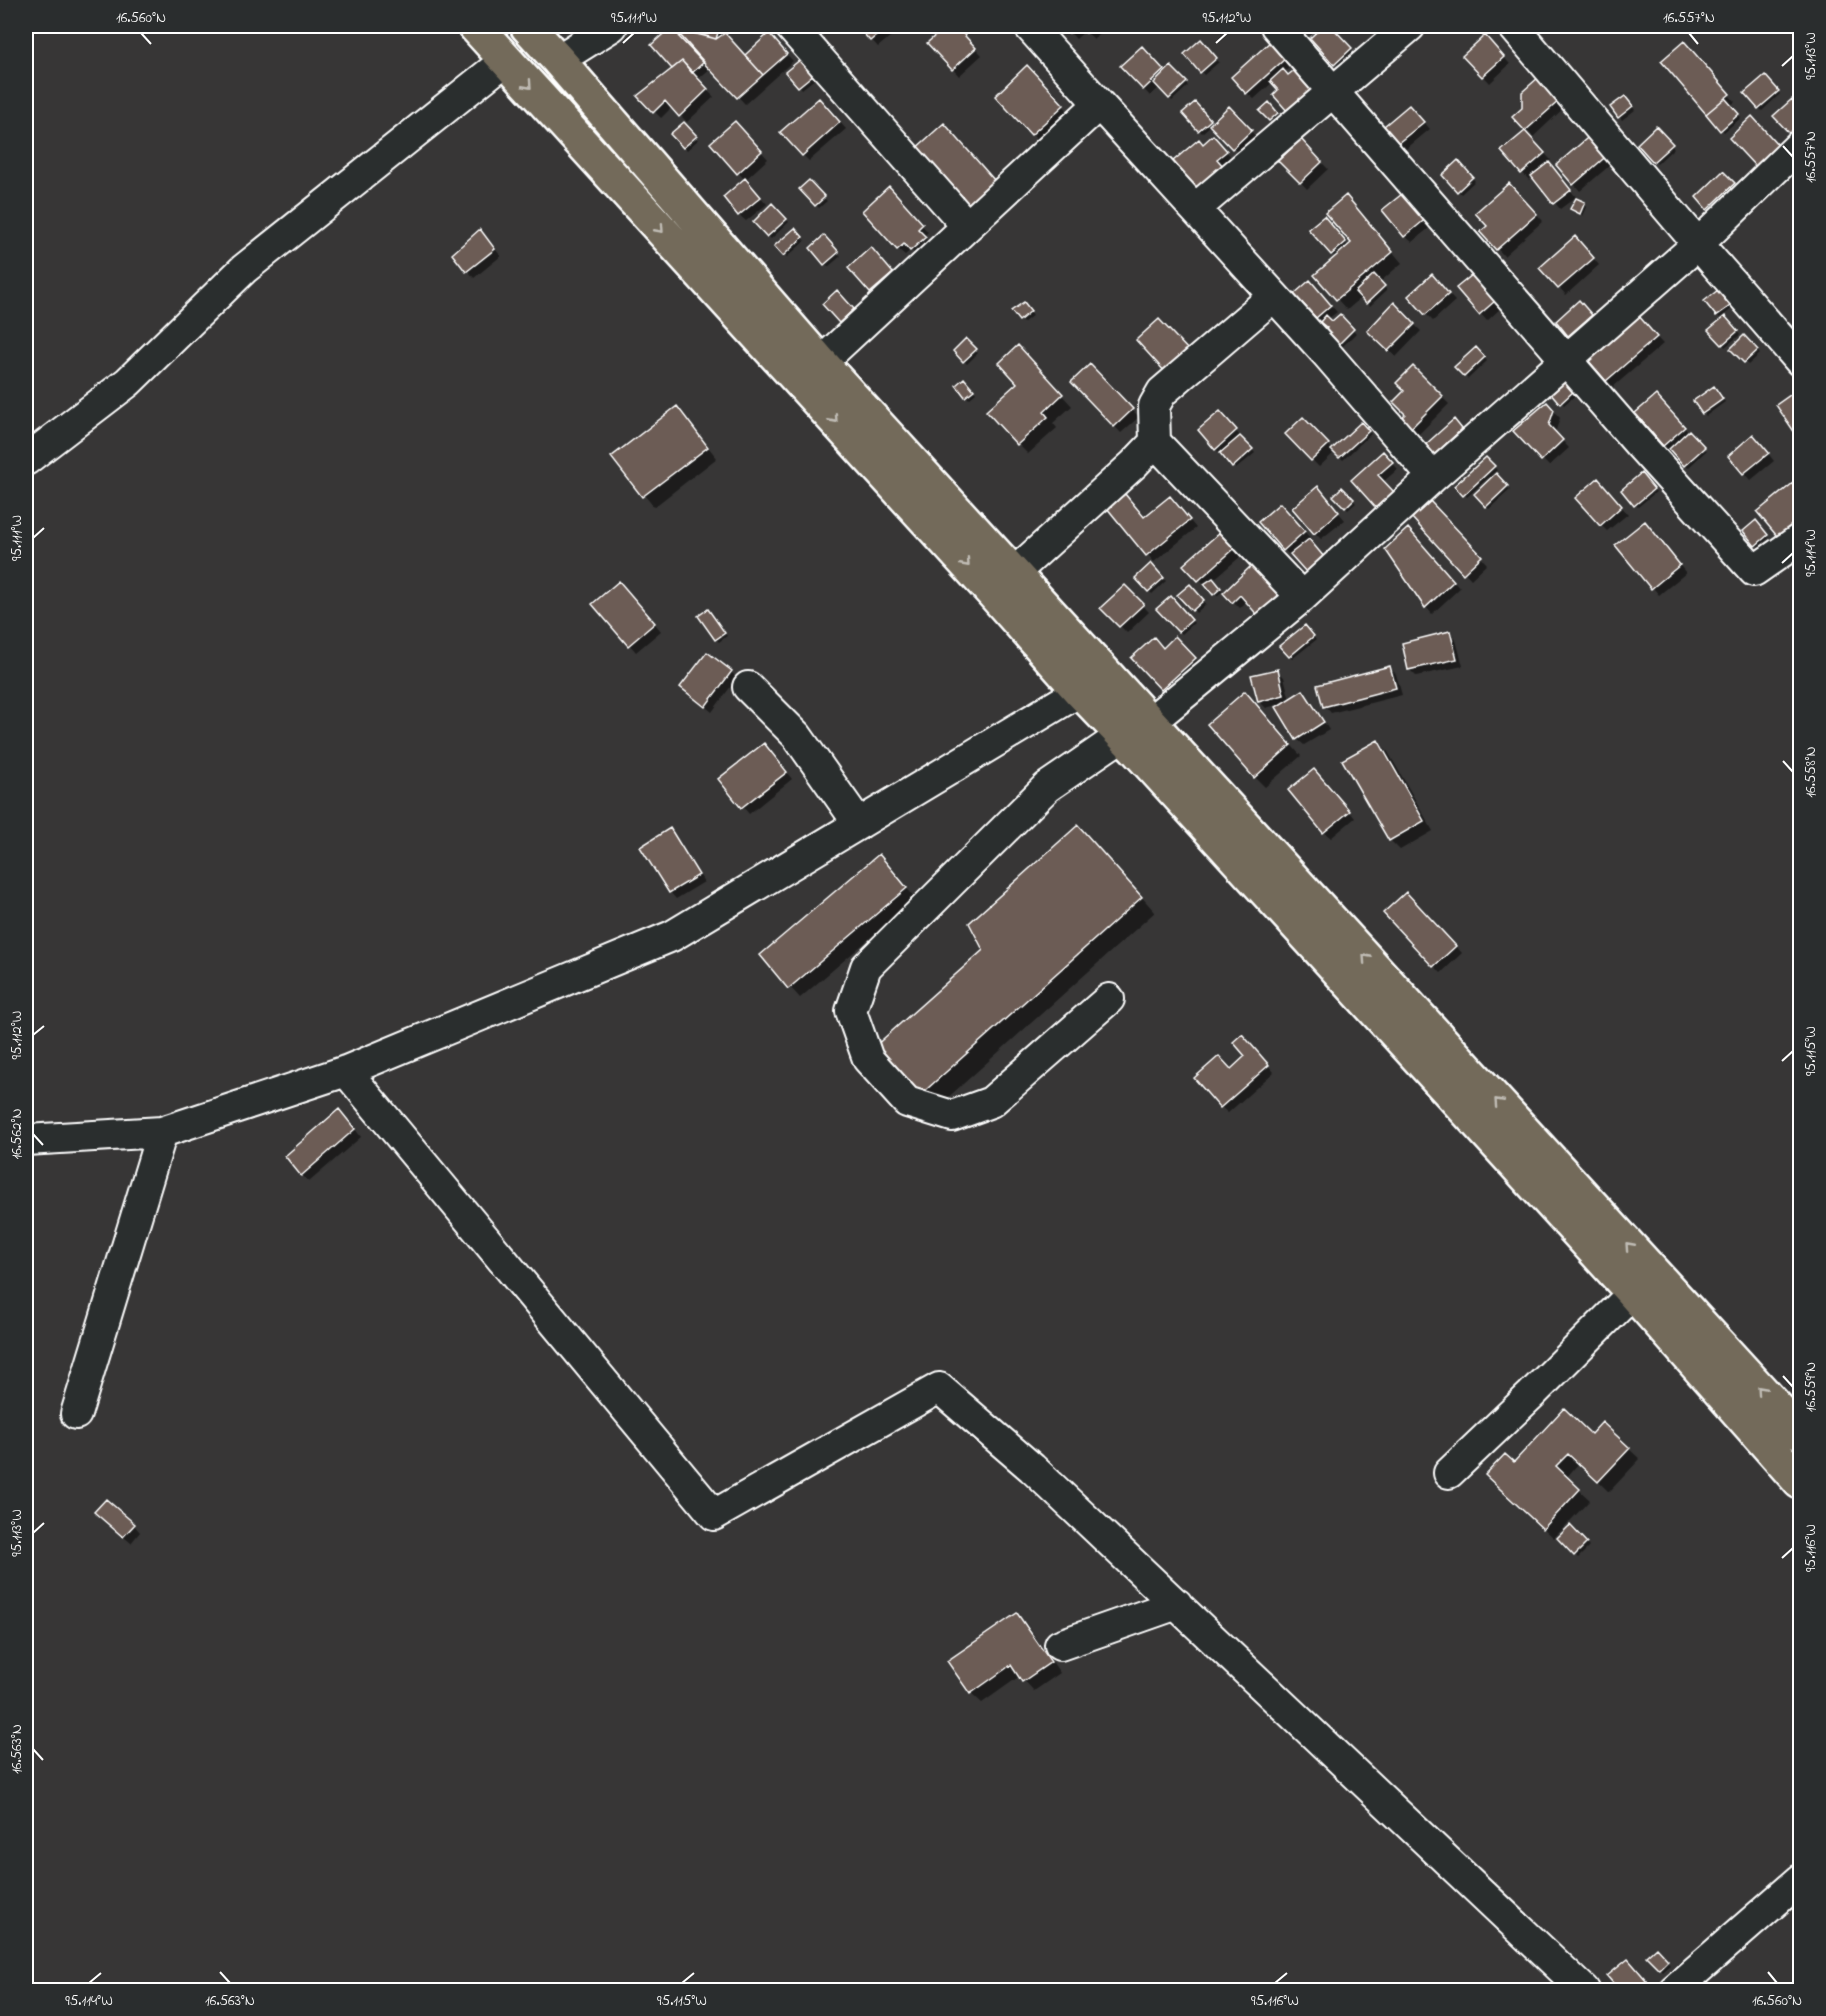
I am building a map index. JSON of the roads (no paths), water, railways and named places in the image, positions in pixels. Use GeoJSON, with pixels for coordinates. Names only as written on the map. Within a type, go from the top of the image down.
{"type":"FeatureCollection","features":[{"type":"Feature","properties":{"kind":"main road"},"geometry":{"type":"LineString","coordinates":[[475,26],[811,372],[1014,573],[1136,728],[1800,1482]]}},
{"type":"Feature","properties":{"kind":"main road"},"geometry":{"type":"LineString","coordinates":[[527,26],[558,60],[811,372],[1080,691],[1136,728],[1800,1433]]}},
{"type":"Feature","properties":{"kind":"street"},"geometry":{"type":"LineString","coordinates":[[558,60],[612,26]]}},
{"type":"Feature","properties":{"kind":"street"},"geometry":{"type":"LineString","coordinates":[[790,26],[967,226]]}},
{"type":"Feature","properties":{"kind":"street"},"geometry":{"type":"LineString","coordinates":[[1029,26],[1274,296],[1433,477]]}},
{"type":"Feature","properties":{"kind":"street"},"geometry":{"type":"LineString","coordinates":[[1276,26],[1639,444],[1755,571],[1800,538]]}},
{"type":"Feature","properties":{"kind":"street"},"geometry":{"type":"LineString","coordinates":[[1195,209],[1410,26]]}},
{"type":"Feature","properties":{"kind":"street"},"geometry":{"type":"LineString","coordinates":[[1513,26],[1800,361]]}},
{"type":"Feature","properties":{"kind":"street"},"geometry":{"type":"LineString","coordinates":[[26,460],[128,382],[244,269],[506,60]]}},
{"type":"Feature","properties":{"kind":"street"},"geometry":{"type":"LineString","coordinates":[[811,372],[1099,104]]}},
{"type":"Feature","properties":{"kind":"street"},"geometry":{"type":"LineString","coordinates":[[1109,999],[991,1102],[951,1116],[908,1102],[899,1094],[868,1059],[851,1011],[866,967],[1047,787],[1136,728],[1302,597],[1433,477],[1698,244],[1800,145]]}},
{"type":"Feature","properties":{"kind":"street"},"geometry":{"type":"LineString","coordinates":[[1274,296],[1162,392],[1154,406],[1155,442],[1302,597]]}},
{"type":"Feature","properties":{"kind":"street"},"geometry":{"type":"LineString","coordinates":[[1014,573],[1134,464],[1155,442]]}},
{"type":"Feature","properties":{"kind":"street"},"geometry":{"type":"LineString","coordinates":[[748,687],[797,736],[859,824]]}},
{"type":"Feature","properties":{"kind":"street"},"geometry":{"type":"LineString","coordinates":[[26,1140],[162,1132],[345,1071],[672,936],[1080,691]]}},
{"type":"Feature","properties":{"kind":"street"},"geometry":{"type":"LineString","coordinates":[[345,1071],[714,1515],[939,1388],[1032,1468],[1584,1990]]}},
{"type":"Feature","properties":{"kind":"street"},"geometry":{"type":"LineString","coordinates":[[76,1414],[162,1132]]}},
{"type":"Feature","properties":{"kind":"street"},"geometry":{"type":"LineString","coordinates":[[1449,1473],[1633,1293]]}},
{"type":"Feature","properties":{"kind":"street"},"geometry":{"type":"LineString","coordinates":[[1060,1645],[1177,1604]]}},
{"type":"Feature","properties":{"kind":"street"},"geometry":{"type":"LineString","coordinates":[[1674,1990],[1800,1880]]}}]}
